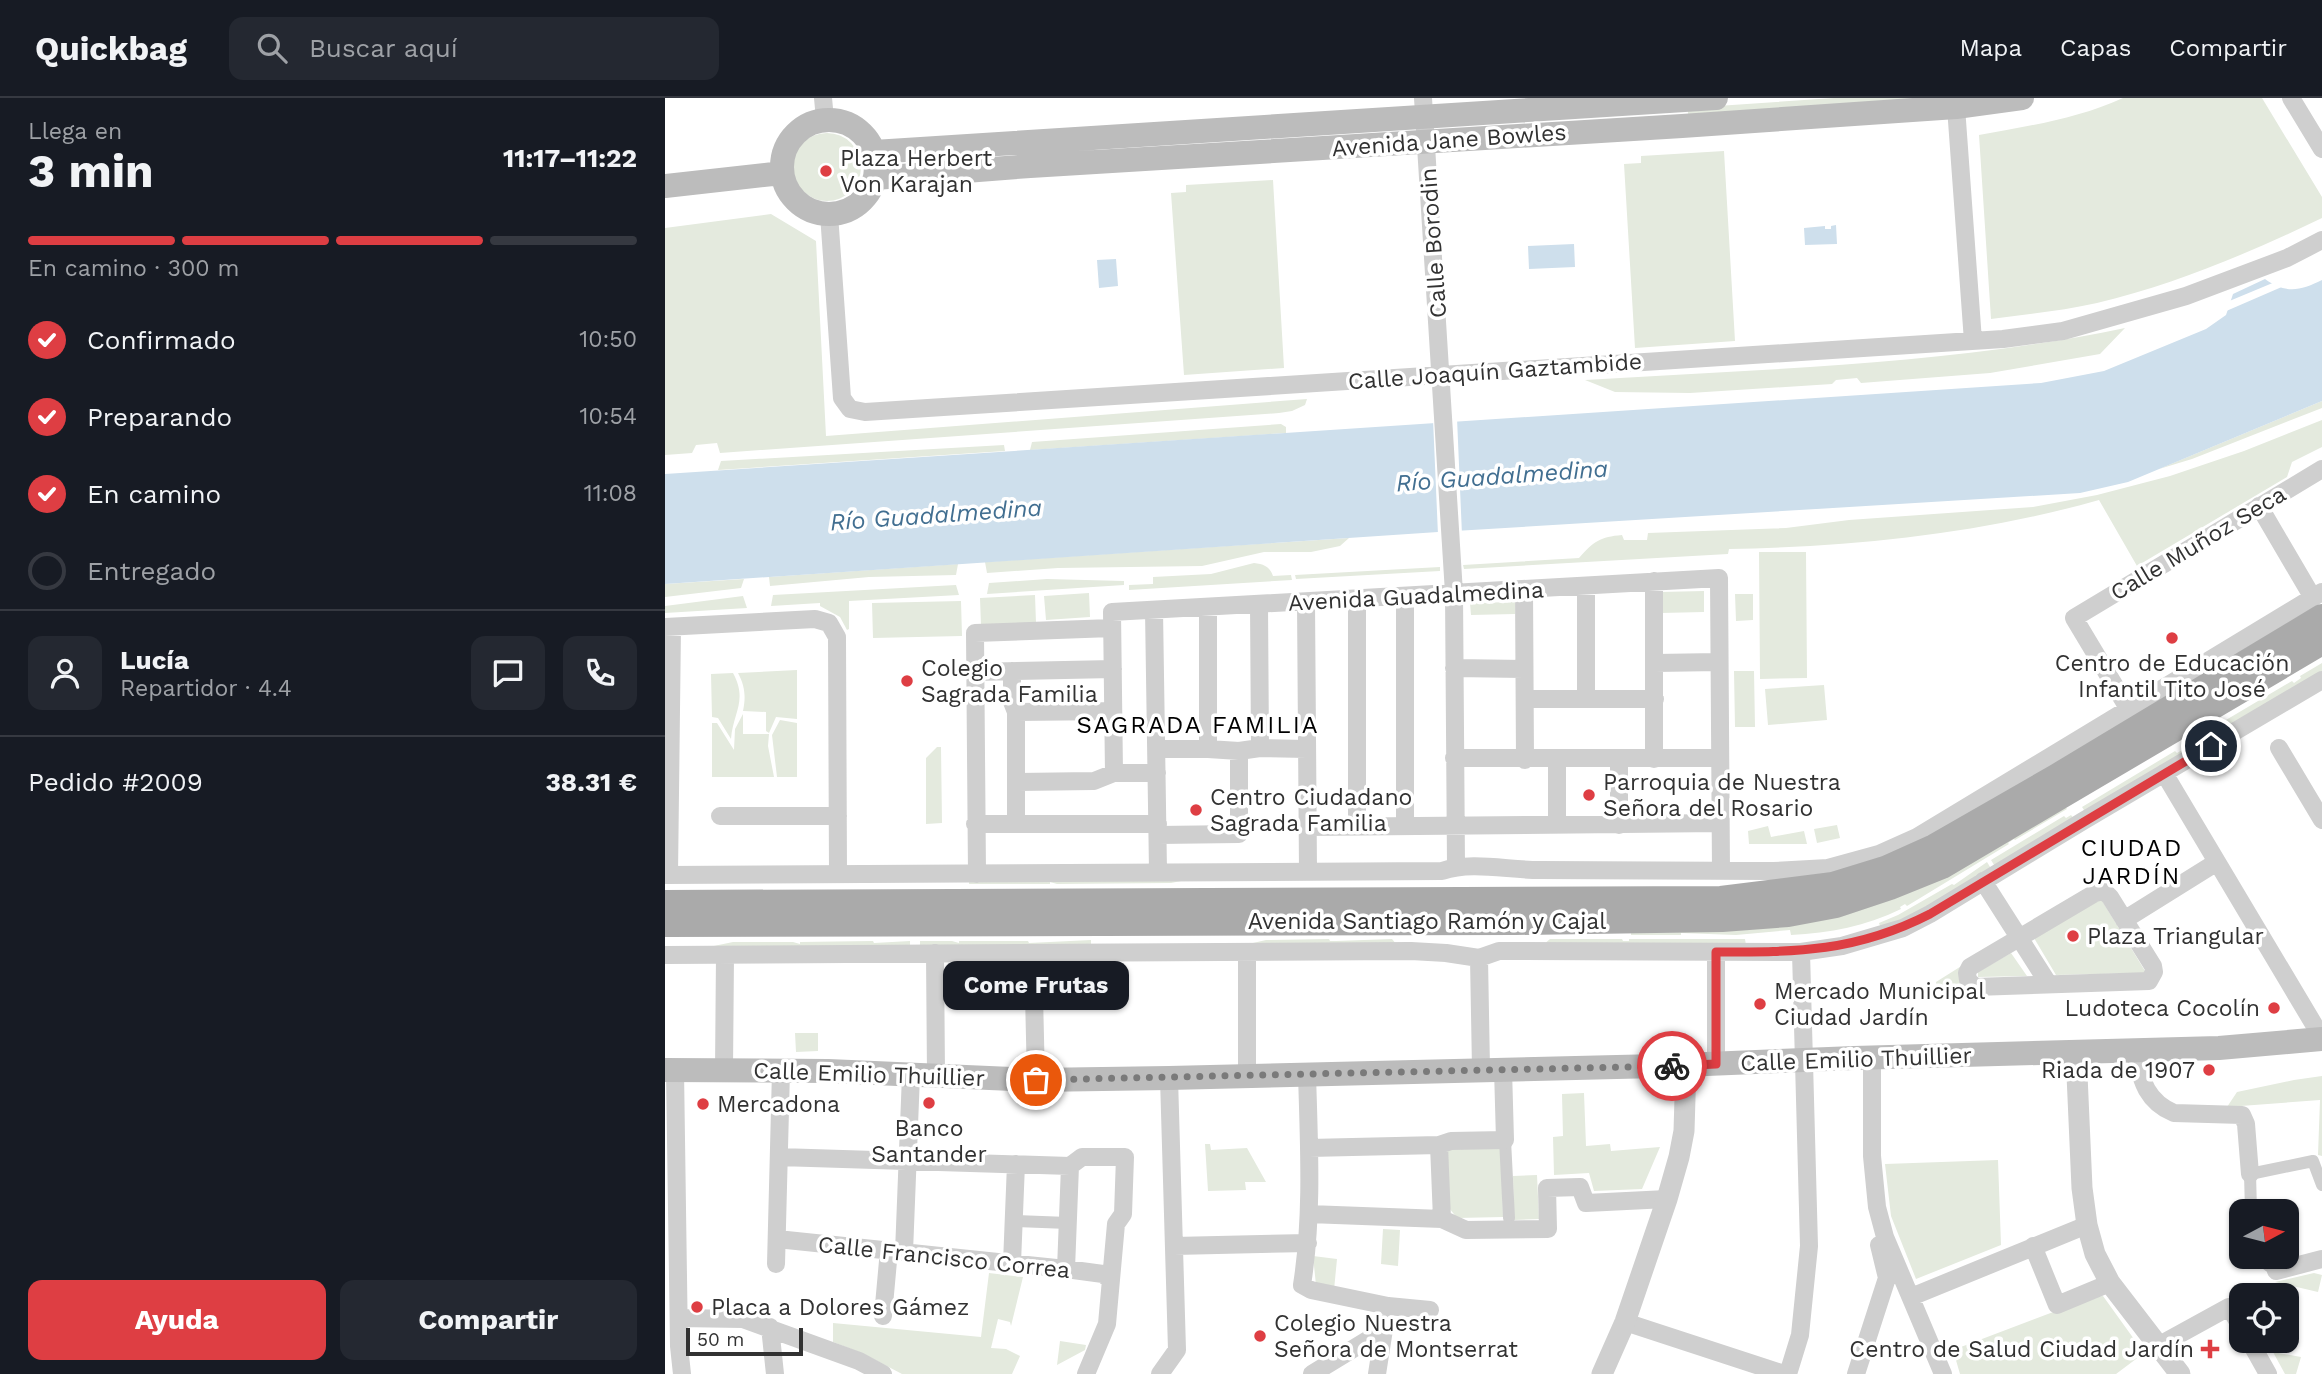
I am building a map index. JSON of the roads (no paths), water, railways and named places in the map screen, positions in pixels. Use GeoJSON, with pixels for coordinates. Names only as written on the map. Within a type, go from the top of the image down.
{"type":"FeatureCollection","features":[{"type":"Feature","properties":{"kind":"main road","name":"Avenida Jane Bowles"},"geometry":{"type":"LineString","coordinates":[[874,152],[1424,107],[1716,98]]}},
{"type":"Feature","properties":{"kind":"main road","name":"Avenida Jane Bowles"},"geometry":{"type":"LineString","coordinates":[[875,178],[1956,107],[2022,98]]}},
{"type":"Feature","properties":{"kind":"main road"},"geometry":{"type":"LineString","coordinates":[[824,109],[864,135],[874,152],[875,178],[868,193],[857,205],[843,212],[829,214],[812,211],[798,203],[788,191],[782,173],[784,152],[795,134],[824,109]]}},
{"type":"Feature","properties":{"kind":"main road"},"geometry":{"type":"LineString","coordinates":[[665,186],[782,173]]}},
{"type":"Feature","properties":{"kind":"main road"},"geometry":{"type":"LineString","coordinates":[[2138,727],[2319,602]]}},
{"type":"Feature","properties":{"kind":"main road"},"geometry":{"type":"LineString","coordinates":[[2138,727],[2322,642]]}},
{"type":"Feature","properties":{"kind":"main road","name":"Avenida Santiago Ramón y Cajal"},"geometry":{"type":"LineString","coordinates":[[665,903],[1516,912],[1721,899],[1833,885],[1885,869],[1934,847],[2138,727]]}},
{"type":"Feature","properties":{"kind":"main road","name":"Avenida Santiago Ramón y Cajal"},"geometry":{"type":"LineString","coordinates":[[665,923],[1425,912]]}},
{"type":"Feature","properties":{"kind":"main road","name":"Calle Emilio Thuillier"},"geometry":{"type":"LineString","coordinates":[[670,1070],[1036,1080],[1686,1065],[2219,1048],[2319,1027]]}},
{"type":"Feature","properties":{"kind":"street"},"geometry":{"type":"LineString","coordinates":[[2291,98],[2322,149]]}},
{"type":"Feature","properties":{"kind":"street","name":"Calle Borodin"},"geometry":{"type":"LineString","coordinates":[[1424,107],[1454,593],[1455,824],[1449,869]]}},
{"type":"Feature","properties":{"kind":"street"},"geometry":{"type":"LineString","coordinates":[[1956,107],[1973,341]]}},
{"type":"Feature","properties":{"kind":"street","name":"Calle Joaquín Gaztambide"},"geometry":{"type":"LineString","coordinates":[[829,214],[842,398],[850,410],[882,412],[1442,382],[1973,341],[2063,331],[2186,296],[2287,258],[2322,240]]}},
{"type":"Feature","properties":{"kind":"street","name":"Calle Muñoz Seca"},"geometry":{"type":"LineString","coordinates":[[2138,727],[2074,618],[2322,470]]}},
{"type":"Feature","properties":{"kind":"street"},"geometry":{"type":"LineString","coordinates":[[2259,506],[2319,602]]}},
{"type":"Feature","properties":{"kind":"street","name":"Avenida Guadalmedina"},"geometry":{"type":"LineString","coordinates":[[975,672],[975,632],[1112,620],[1154,610],[1719,578],[1719,662]]}},
{"type":"Feature","properties":{"kind":"street"},"geometry":{"type":"LineString","coordinates":[[1654,581],[1654,759]]}},
{"type":"Feature","properties":{"kind":"street"},"geometry":{"type":"LineString","coordinates":[[1586,586],[1586,698]]}},
{"type":"Feature","properties":{"kind":"street"},"geometry":{"type":"LineString","coordinates":[[1524,589],[1525,760]]}},
{"type":"Feature","properties":{"kind":"street"},"geometry":{"type":"LineString","coordinates":[[1405,596],[1405,825]]}},
{"type":"Feature","properties":{"kind":"street"},"geometry":{"type":"LineString","coordinates":[[1357,600],[1357,826]]}},
{"type":"Feature","properties":{"kind":"street"},"geometry":{"type":"LineString","coordinates":[[1306,602],[1308,872]]}},
{"type":"Feature","properties":{"kind":"street"},"geometry":{"type":"LineString","coordinates":[[1259,604],[1260,748]]}},
{"type":"Feature","properties":{"kind":"street"},"geometry":{"type":"LineString","coordinates":[[1208,607],[1208,749]]}},
{"type":"Feature","properties":{"kind":"street"},"geometry":{"type":"LineString","coordinates":[[1154,610],[1158,871]]}},
{"type":"Feature","properties":{"kind":"street"},"geometry":{"type":"LineString","coordinates":[[838,874],[837,637],[829,624],[815,619],[668,627],[667,875],[1308,872],[1449,869],[1476,865],[1490,868],[1721,871],[1829,868],[1879,854],[1917,837],[2138,727]]}},
{"type":"Feature","properties":{"kind":"street"},"geometry":{"type":"LineString","coordinates":[[1112,620],[1114,773]]}},
{"type":"Feature","properties":{"kind":"street"},"geometry":{"type":"LineString","coordinates":[[1655,663],[1719,662],[1721,871]]}},
{"type":"Feature","properties":{"kind":"street"},"geometry":{"type":"LineString","coordinates":[[1454,668],[1524,669]]}},
{"type":"Feature","properties":{"kind":"street"},"geometry":{"type":"LineString","coordinates":[[977,874],[975,672],[1113,669]]}},
{"type":"Feature","properties":{"kind":"street"},"geometry":{"type":"LineString","coordinates":[[1012,671],[1011,702],[1016,712],[1016,823]]}},
{"type":"Feature","properties":{"kind":"street","name":"Avenida Santiago Ramón y Cajal"},"geometry":{"type":"LineString","coordinates":[[665,955],[1247,952],[1446,953],[1479,958],[1499,951],[1801,951],[1842,946],[1903,928],[1930,914],[2322,680]]}},
{"type":"Feature","properties":{"kind":"street"},"geometry":{"type":"LineString","coordinates":[[1525,699],[1655,699]]}},
{"type":"Feature","properties":{"kind":"street"},"geometry":{"type":"LineString","coordinates":[[1016,712],[1113,710]]}},
{"type":"Feature","properties":{"kind":"street"},"geometry":{"type":"LineString","coordinates":[[2279,748],[2322,820]]}},
{"type":"Feature","properties":{"kind":"street"},"geometry":{"type":"LineString","coordinates":[[1157,749],[1307,749]]}},
{"type":"Feature","properties":{"kind":"street"},"geometry":{"type":"LineString","coordinates":[[975,824],[1016,823],[1239,834],[1239,751]]}},
{"type":"Feature","properties":{"kind":"street"},"geometry":{"type":"LineString","coordinates":[[1454,758],[1719,758]]}},
{"type":"Feature","properties":{"kind":"street"},"geometry":{"type":"LineString","coordinates":[[1619,758],[1619,825]]}},
{"type":"Feature","properties":{"kind":"street"},"geometry":{"type":"LineString","coordinates":[[1557,759],[1557,825]]}},
{"type":"Feature","properties":{"kind":"street"},"geometry":{"type":"LineString","coordinates":[[1017,782],[1094,781],[1114,773],[1157,773]]}},
{"type":"Feature","properties":{"kind":"street"},"geometry":{"type":"LineString","coordinates":[[2164,774],[2319,1027]]}},
{"type":"Feature","properties":{"kind":"street"},"geometry":{"type":"LineString","coordinates":[[720,816],[838,816]]}},
{"type":"Feature","properties":{"kind":"street"},"geometry":{"type":"LineString","coordinates":[[1308,827],[1720,823]]}},
{"type":"Feature","properties":{"kind":"street"},"geometry":{"type":"LineString","coordinates":[[2124,920],[2217,862]]}},
{"type":"Feature","properties":{"kind":"street"},"geometry":{"type":"LineString","coordinates":[[1490,868],[1507,883],[1516,912],[1499,951]]}},
{"type":"Feature","properties":{"kind":"street"},"geometry":{"type":"LineString","coordinates":[[1446,953],[1433,941],[1425,912],[1435,878],[1449,869]]}},
{"type":"Feature","properties":{"kind":"street"},"geometry":{"type":"LineString","coordinates":[[1983,881],[2048,983]]}},
{"type":"Feature","properties":{"kind":"street"},"geometry":{"type":"LineString","coordinates":[[2104,891],[2124,920],[2153,966],[2154,972],[2149,981],[1971,985],[1967,972],[1970,967],[2095,893],[2104,891]]}},
{"type":"Feature","properties":{"kind":"street"},"geometry":{"type":"LineString","coordinates":[[1625,1322],[1786,1374],[1800,1335],[1809,1246],[1801,951]]}},
{"type":"Feature","properties":{"kind":"street"},"geometry":{"type":"LineString","coordinates":[[1247,952],[1247,1076]]}},
{"type":"Feature","properties":{"kind":"street"},"geometry":{"type":"LineString","coordinates":[[1716,952],[1716,1064]]}},
{"type":"Feature","properties":{"kind":"street"},"geometry":{"type":"LineString","coordinates":[[1033,953],[1036,1080]]}},
{"type":"Feature","properties":{"kind":"street"},"geometry":{"type":"LineString","coordinates":[[935,954],[936,1076]]}},
{"type":"Feature","properties":{"kind":"street"},"geometry":{"type":"LineString","coordinates":[[724,1070],[725,955]]}},
{"type":"Feature","properties":{"kind":"street"},"geometry":{"type":"LineString","coordinates":[[1479,958],[1492,1069],[1505,1140],[1509,1224]]}},
{"type":"Feature","properties":{"kind":"street"},"geometry":{"type":"LineString","coordinates":[[2134,1051],[2143,1085],[2152,1099],[2164,1109],[2174,1113],[2242,1115],[2246,1124],[2251,1199]]}},
{"type":"Feature","properties":{"kind":"street"},"geometry":{"type":"LineString","coordinates":[[2076,1052],[2082,1188],[2087,1225],[2095,1254],[2110,1283],[2180,1374]]}},
{"type":"Feature","properties":{"kind":"street"},"geometry":{"type":"LineString","coordinates":[[1857,1374],[1887,1278],[1878,1239],[1872,1156],[1872,1058]]}},
{"type":"Feature","properties":{"kind":"street"},"geometry":{"type":"LineString","coordinates":[[1602,1374],[1625,1322],[1667,1199],[1684,1131],[1686,1065]]}},
{"type":"Feature","properties":{"kind":"street"},"geometry":{"type":"LineString","coordinates":[[670,1070],[672,1261],[679,1318],[672,1346],[682,1374]]}},
{"type":"Feature","properties":{"kind":"street"},"geometry":{"type":"LineString","coordinates":[[776,1264],[781,1071]]}},
{"type":"Feature","properties":{"kind":"street"},"geometry":{"type":"LineString","coordinates":[[1307,1074],[1310,1214],[1302,1285],[1311,1290],[1388,1306],[1430,1310]]}},
{"type":"Feature","properties":{"kind":"street"},"geometry":{"type":"LineString","coordinates":[[883,1316],[897,1251],[908,1161],[911,1075]]}},
{"type":"Feature","properties":{"kind":"street"},"geometry":{"type":"LineString","coordinates":[[1160,1374],[1177,1350],[1170,1078]]}},
{"type":"Feature","properties":{"kind":"street"},"geometry":{"type":"LineString","coordinates":[[1310,1148],[1439,1145],[1451,1141],[1505,1140]]}},
{"type":"Feature","properties":{"kind":"street"},"geometry":{"type":"LineString","coordinates":[[1439,1145],[1442,1219]]}},
{"type":"Feature","properties":{"kind":"street"},"geometry":{"type":"LineString","coordinates":[[779,1157],[1070,1166],[1082,1157],[1125,1157],[1123,1214],[1116,1224],[1107,1324],[1086,1374]]}},
{"type":"Feature","properties":{"kind":"street"},"geometry":{"type":"LineString","coordinates":[[2250,1174],[2313,1161],[2322,1185]]}},
{"type":"Feature","properties":{"kind":"street"},"geometry":{"type":"LineString","coordinates":[[1012,1263],[1016,1164]]}},
{"type":"Feature","properties":{"kind":"street"},"geometry":{"type":"LineString","coordinates":[[1066,1269],[1070,1166]]}},
{"type":"Feature","properties":{"kind":"street"},"geometry":{"type":"LineString","coordinates":[[1310,1214],[1442,1219],[1466,1230],[1509,1224],[1548,1229],[1547,1188],[1580,1187],[1586,1203],[1667,1199]]}},
{"type":"Feature","properties":{"kind":"street"},"geometry":{"type":"LineString","coordinates":[[1877,1207],[1885,1237],[1943,1374]]}},
{"type":"Feature","properties":{"kind":"street"},"geometry":{"type":"LineString","coordinates":[[1013,1221],[1068,1223]]}},
{"type":"Feature","properties":{"kind":"street"},"geometry":{"type":"LineString","coordinates":[[1911,1297],[2087,1225]]}},
{"type":"Feature","properties":{"kind":"street","name":"Calle Francisco Correa"},"geometry":{"type":"LineString","coordinates":[[776,1239],[1066,1269],[1103,1274],[1110,1280]]}},
{"type":"Feature","properties":{"kind":"street"},"geometry":{"type":"LineString","coordinates":[[1174,1246],[1308,1243]]}},
{"type":"Feature","properties":{"kind":"street"},"geometry":{"type":"LineString","coordinates":[[2033,1246],[2057,1305],[2110,1283]]}},
{"type":"Feature","properties":{"kind":"street"},"geometry":{"type":"LineString","coordinates":[[2273,1269],[2276,1271],[2322,1259]]}},
{"type":"Feature","properties":{"kind":"street"},"geometry":{"type":"LineString","coordinates":[[1377,1374],[1388,1306]]}},
{"type":"Feature","properties":{"kind":"street"},"geometry":{"type":"LineString","coordinates":[[2158,1346],[2229,1307]]}},
{"type":"Feature","properties":{"kind":"street"},"geometry":{"type":"LineString","coordinates":[[679,1318],[743,1320],[770,1327],[883,1374]]}},
{"type":"Feature","properties":{"kind":"street"},"geometry":{"type":"LineString","coordinates":[[770,1327],[775,1374]]}},
{"type":"Feature","properties":{"kind":"street"},"geometry":{"type":"LineString","coordinates":[[1312,1374],[1384,1330]]}},
{"type":"Feature","properties":{"kind":"street"},"geometry":{"type":"LineString","coordinates":[[2256,1353],[2268,1374]]}},
{"type":"Feature","properties":{"kind":"water"},"geometry":{"type":"Polygon","coordinates":[[[1836,225],[1837,244],[1805,245],[1804,228],[1825,226],[1825,229],[1831,229],[1831,226],[1836,225]]]}},
{"type":"Feature","properties":{"kind":"water"},"geometry":{"type":"Polygon","coordinates":[[[1574,244],[1575,267],[1529,269],[1528,246],[1574,244]]]}},
{"type":"Feature","properties":{"kind":"water"},"geometry":{"type":"Polygon","coordinates":[[[1116,259],[1118,286],[1099,288],[1097,260],[1116,259]]]}},
{"type":"Feature","properties":{"kind":"water","name":"Río Guadalmedina"},"geometry":{"type":"Polygon","coordinates":[[[2265,279],[2286,289],[2307,287],[2322,280],[2322,401],[2128,482],[2080,493],[1438,532],[665,584],[665,474],[2041,383],[2104,371],[2206,329],[2226,315],[2233,294],[2265,279]]]}},
{"type":"Feature","properties":{"kind":"place","name":"Plaza Herbert Von Karajan"},"geometry":{"type":"Point","coordinates":[826,171]}},
{"type":"Feature","properties":{"kind":"place","name":"Centro de Educación Infantil Tito José"},"geometry":{"type":"Point","coordinates":[2172,638]}},
{"type":"Feature","properties":{"kind":"place","name":"Colegio Sagrada Familia"},"geometry":{"type":"Point","coordinates":[907,681]}},
{"type":"Feature","properties":{"kind":"place","name":"Parroquia de Nuestra Señora del Rosario"},"geometry":{"type":"Point","coordinates":[1589,795]}},
{"type":"Feature","properties":{"kind":"place","name":"Centro Ciudadano Sagrada Familia"},"geometry":{"type":"Point","coordinates":[1196,810]}},
{"type":"Feature","properties":{"kind":"place","name":"Plaza Triangular"},"geometry":{"type":"Point","coordinates":[2073,936]}},
{"type":"Feature","properties":{"kind":"place","name":"Mercado Municipal Ciudad Jardín"},"geometry":{"type":"Point","coordinates":[1760,1004]}},
{"type":"Feature","properties":{"kind":"place","name":"Ludoteca Cocolín"},"geometry":{"type":"Point","coordinates":[2274,1008]}},
{"type":"Feature","properties":{"kind":"place","name":"Riada de 1907"},"geometry":{"type":"Point","coordinates":[2209,1070]}},
{"type":"Feature","properties":{"kind":"place","name":"Come Frutas"},"geometry":{"type":"Point","coordinates":[1036,1080]}},
{"type":"Feature","properties":{"kind":"place","name":"Banco Santander"},"geometry":{"type":"Point","coordinates":[929,1103]}},
{"type":"Feature","properties":{"kind":"place","name":"Mercadona"},"geometry":{"type":"Point","coordinates":[703,1104]}},
{"type":"Feature","properties":{"kind":"place","name":"Placa a Dolores Gámez"},"geometry":{"type":"Point","coordinates":[697,1307]}},
{"type":"Feature","properties":{"kind":"place","name":"Colegio Nuestra Señora de Montserrat"},"geometry":{"type":"Point","coordinates":[1260,1336]}},
{"type":"Feature","properties":{"kind":"place","name":"Centro de Salud Ciudad Jardín"},"geometry":{"type":"Point","coordinates":[2210,1349]}},
{"type":"Feature","properties":{"kind":"district","name":"SAGRADA FAMILIA"},"geometry":{"type":"Point","coordinates":[1198,725]}},
{"type":"Feature","properties":{"kind":"district","name":"CIUDAD JARDÍN"},"geometry":{"type":"Point","coordinates":[2132,862]}}]}
